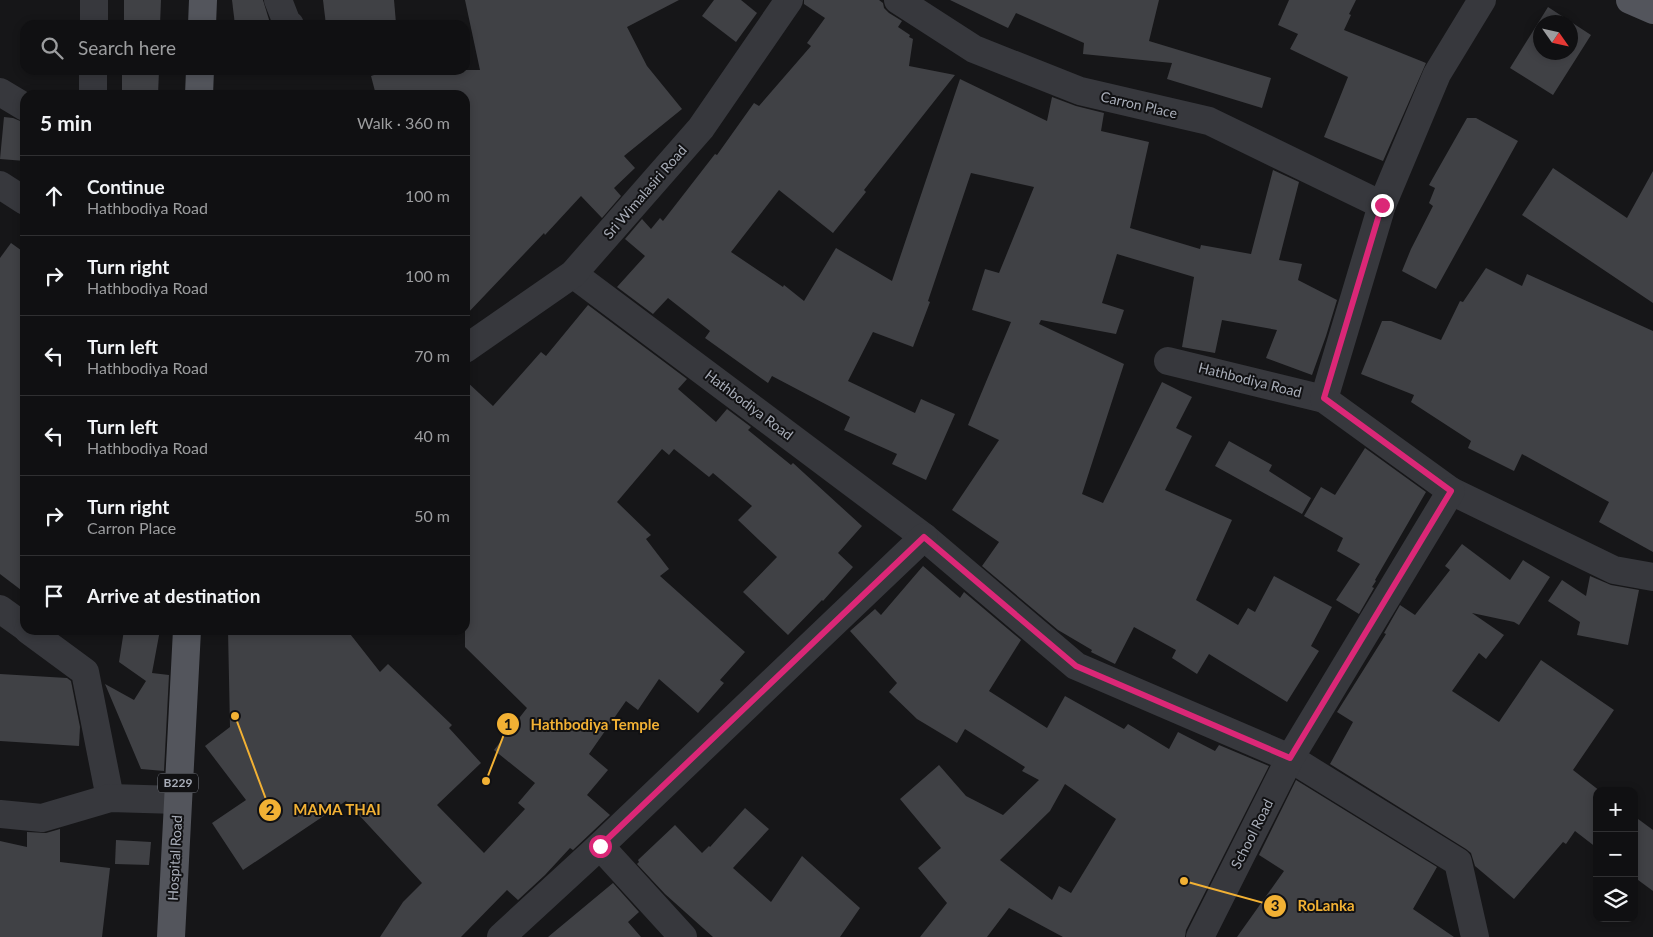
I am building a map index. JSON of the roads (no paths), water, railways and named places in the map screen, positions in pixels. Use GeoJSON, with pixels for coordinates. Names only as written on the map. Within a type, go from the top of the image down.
{"type":"FeatureCollection","features":[{"type":"Feature","properties":{"kind":"main road"},"geometry":{"type":"LineString","coordinates":[[202,20],[203,0]]}},
{"type":"Feature","properties":{"kind":"main road"},"geometry":{"type":"LineString","coordinates":[[1630,0],[1653,10]]}},
{"type":"Feature","properties":{"kind":"main road"},"geometry":{"type":"LineString","coordinates":[[199,90],[200,75]]}},
{"type":"Feature","properties":{"kind":"main road","name":"Hospital Road"},"geometry":{"type":"LineString","coordinates":[[171,937],[187,635]]}},
{"type":"Feature","properties":{"kind":"street"},"geometry":{"type":"LineString","coordinates":[[94,0],[94,20]]}},
{"type":"Feature","properties":{"kind":"street"},"geometry":{"type":"LineString","coordinates":[[278,0],[286,20]]}},
{"type":"Feature","properties":{"kind":"street","name":"Sri Wimalasiri Road"},"geometry":{"type":"LineString","coordinates":[[470,346],[573,274],[701,128],[789,0]]}},
{"type":"Feature","properties":{"kind":"street","name":"Carron Place"},"geometry":{"type":"LineString","coordinates":[[898,0],[974,49],[1080,91],[1209,122],[1382,205]]}},
{"type":"Feature","properties":{"kind":"street"},"geometry":{"type":"LineString","coordinates":[[1324,398],[1382,205],[1437,74],[1482,0]]}},
{"type":"Feature","properties":{"kind":"street"},"geometry":{"type":"LineString","coordinates":[[93,75],[93,90]]}},
{"type":"Feature","properties":{"kind":"street"},"geometry":{"type":"LineString","coordinates":[[0,92],[20,104]]}},
{"type":"Feature","properties":{"kind":"street"},"geometry":{"type":"LineString","coordinates":[[0,185],[20,198]]}},
{"type":"Feature","properties":{"kind":"street","name":"Hathbodiya Road"},"geometry":{"type":"LineString","coordinates":[[573,274],[924,537],[1076,666],[1290,758],[1458,862],[1475,937]]}},
{"type":"Feature","properties":{"kind":"street","name":"Hathbodiya Road"},"geometry":{"type":"LineString","coordinates":[[1168,361],[1324,398],[1451,491],[1614,570],[1653,577]]}},
{"type":"Feature","properties":{"kind":"street"},"geometry":{"type":"LineString","coordinates":[[1290,758],[1451,491]]}},
{"type":"Feature","properties":{"kind":"street"},"geometry":{"type":"LineString","coordinates":[[501,937],[600,846],[924,537]]}},
{"type":"Feature","properties":{"kind":"street"},"geometry":{"type":"LineString","coordinates":[[0,609],[20,623]]}},
{"type":"Feature","properties":{"kind":"street"},"geometry":{"type":"LineString","coordinates":[[35,635],[85,672],[110,798]]}},
{"type":"Feature","properties":{"kind":"street","name":"School Road"},"geometry":{"type":"LineString","coordinates":[[1200,937],[1290,758]]}},
{"type":"Feature","properties":{"kind":"street"},"geometry":{"type":"LineString","coordinates":[[0,814],[42,818],[110,798],[178,800]]}},
{"type":"Feature","properties":{"kind":"street"},"geometry":{"type":"LineString","coordinates":[[600,846],[683,937]]}},
{"type":"Feature","properties":{"kind":"place","name":"MAMA THAI"},"geometry":{"type":"Point","coordinates":[235,716]}},
{"type":"Feature","properties":{"kind":"place","name":"Hathbodiya Temple"},"geometry":{"type":"Point","coordinates":[486,781]}},
{"type":"Feature","properties":{"kind":"place","name":"RoLanka"},"geometry":{"type":"Point","coordinates":[1184,881]}}]}
